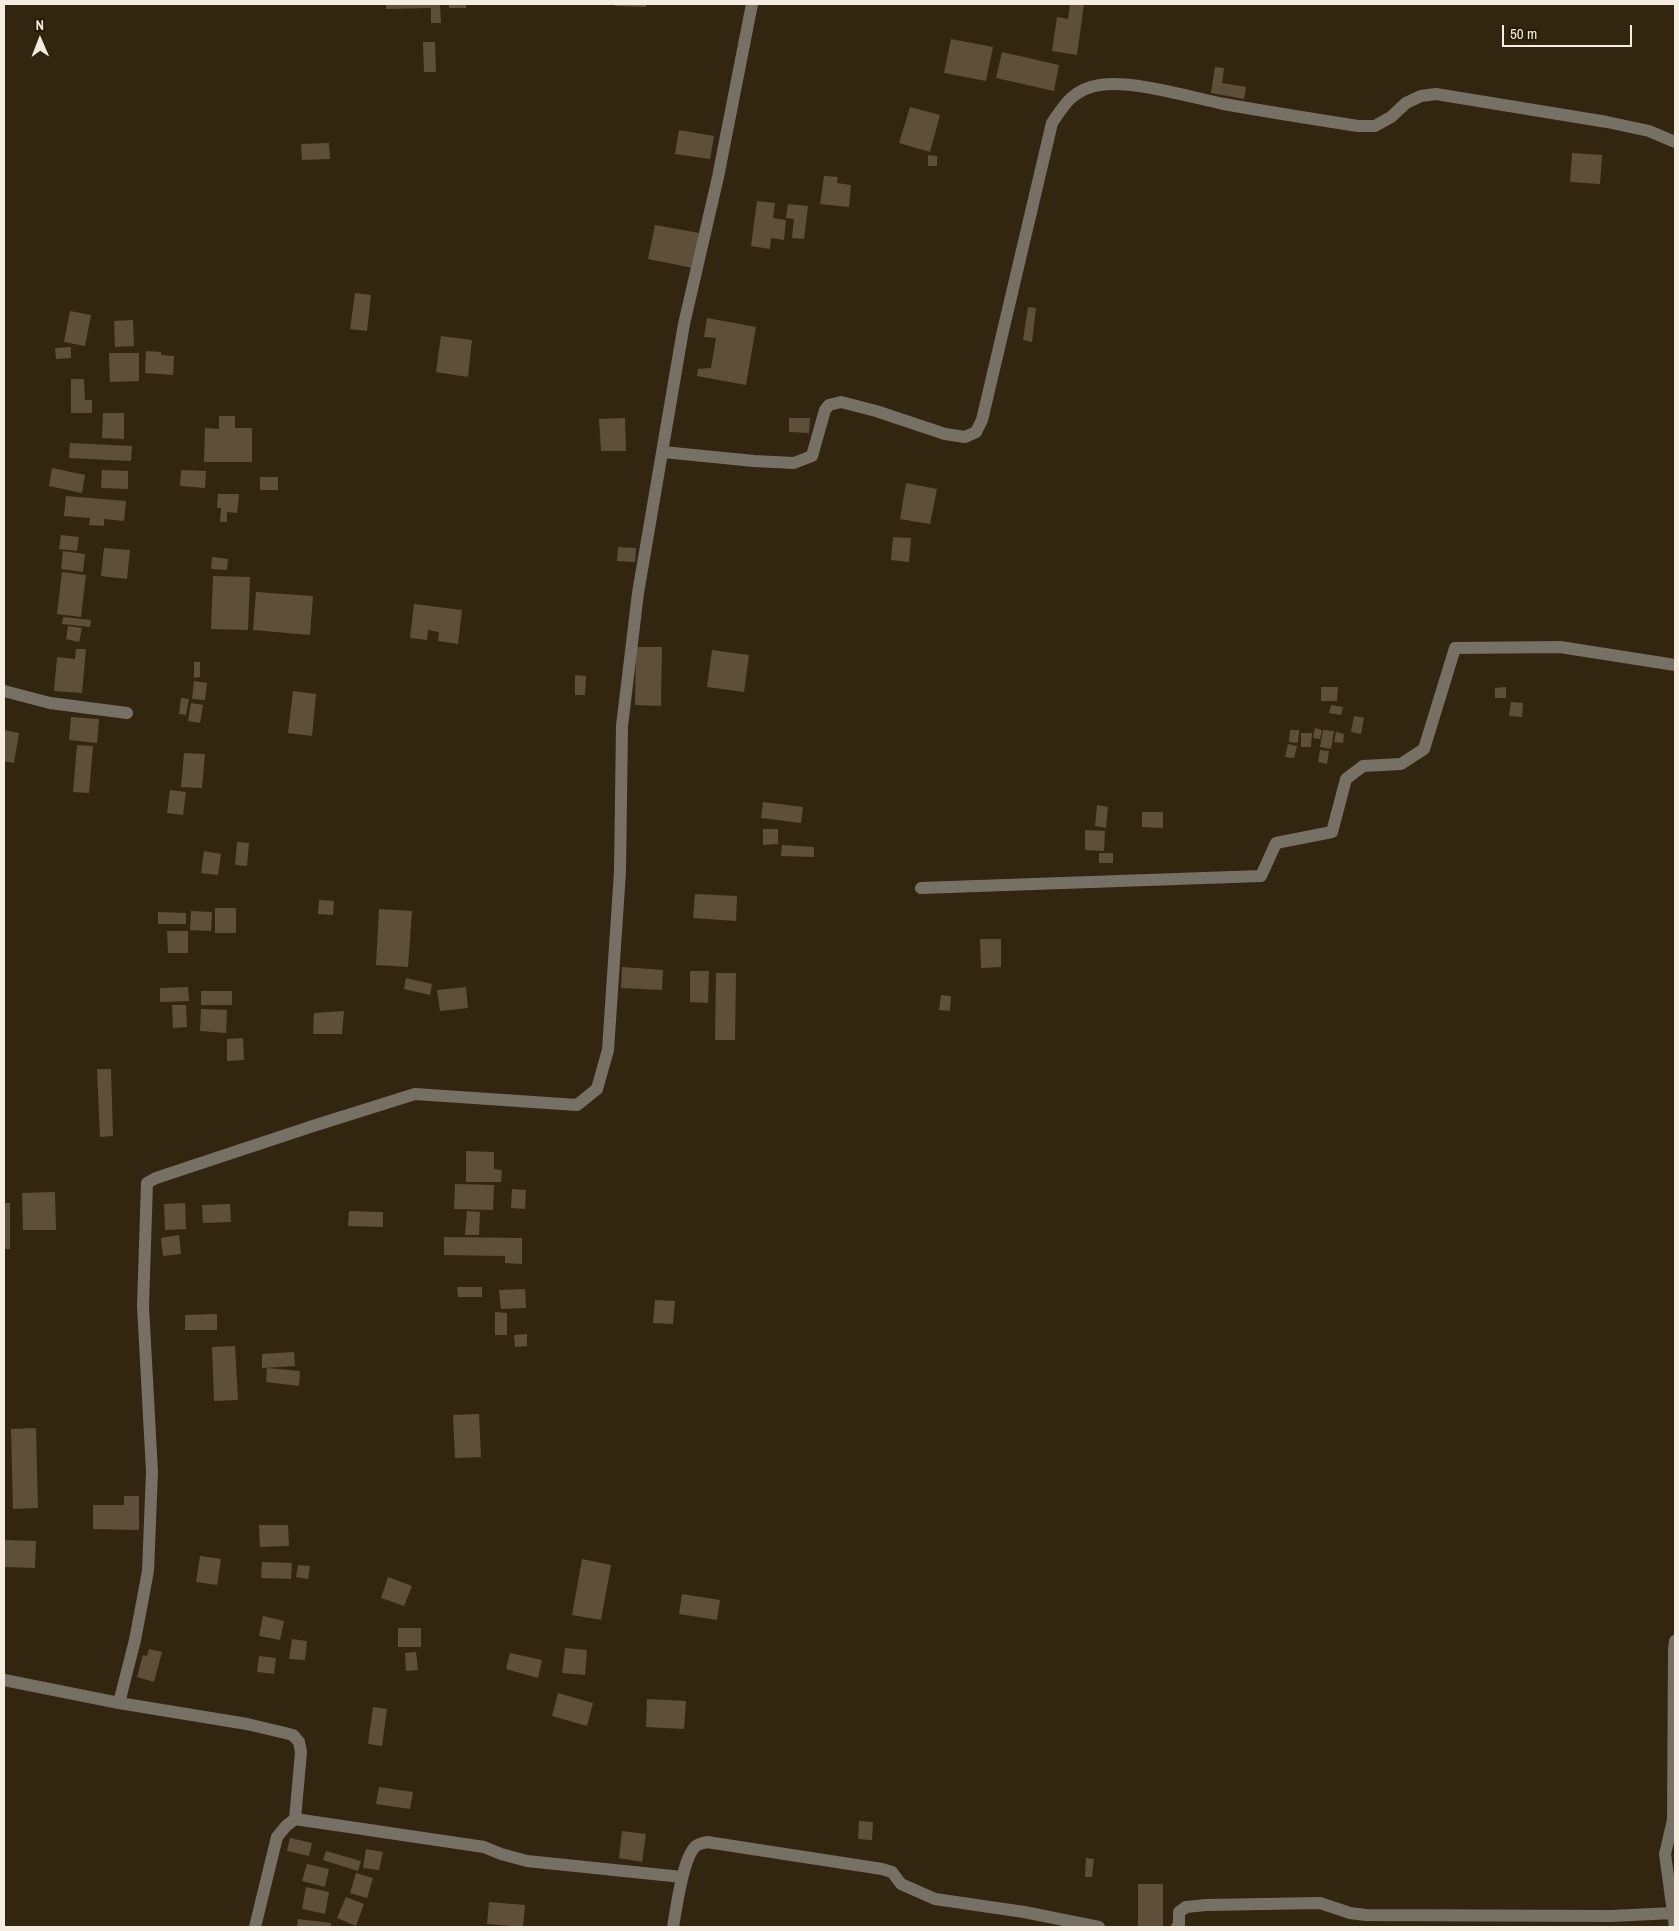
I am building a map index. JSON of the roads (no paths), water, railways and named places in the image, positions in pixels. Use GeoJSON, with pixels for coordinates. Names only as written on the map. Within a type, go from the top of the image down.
{"type":"FeatureCollection","features":[{"type":"Feature","properties":{"kind":"street"},"geometry":{"type":"LineString","coordinates":[[119,1704],[135,1640],[148,1571],[152,1472],[143,1306],[147,1183],[156,1178],[276,1138],[415,1094],[578,1105],[597,1089],[608,1050],[620,872],[622,726],[638,592],[664,452],[684,324],[718,177],[752,4]]}},
{"type":"Feature","properties":{"kind":"street"},"geometry":{"type":"LineString","coordinates":[[664,452],[754,462],[794,463],[804,461],[812,456],[824,410],[829,405],[841,402],[876,411],[944,434],[965,437],[976,432],[982,420],[1052,123],[1066,102],[1080,91],[1100,85],[1135,86],[1225,104],[1358,126],[1375,126],[1391,117],[1406,103],[1421,96],[1436,94],[1608,122],[1649,131],[1675,142]]}},
{"type":"Feature","properties":{"kind":"street"},"geometry":{"type":"LineString","coordinates":[[920,888],[1261,876],[1276,844],[1332,832],[1346,779],[1363,766],[1401,764],[1424,749],[1455,648],[1560,647],[1675,665]]}},
{"type":"Feature","properties":{"kind":"street"},"geometry":{"type":"LineString","coordinates":[[4,691],[50,703],[127,712]]}},
{"type":"Feature","properties":{"kind":"street"},"geometry":{"type":"LineString","coordinates":[[1675,1641],[1673,1820],[1665,1854],[1675,1927]]}},
{"type":"Feature","properties":{"kind":"street"},"geometry":{"type":"LineString","coordinates":[[4,1680],[119,1704],[247,1724],[293,1735],[299,1742],[300,1752],[295,1819]]}},
{"type":"Feature","properties":{"kind":"street"},"geometry":{"type":"LineString","coordinates":[[255,1927],[277,1837],[295,1819],[484,1847],[500,1854],[527,1861],[682,1877]]}},
{"type":"Feature","properties":{"kind":"street"},"geometry":{"type":"LineString","coordinates":[[673,1927],[682,1877],[690,1855],[696,1846],[707,1842],[882,1869],[892,1872],[901,1884],[935,1899],[1024,1912],[1076,1924],[1099,1927]]}},
{"type":"Feature","properties":{"kind":"street"},"geometry":{"type":"LineString","coordinates":[[1177,1927],[1179,1925],[1179,1912],[1186,1907],[1206,1906],[1320,1904],[1350,1913],[1366,1915],[1611,1916],[1673,1913]]}}]}
